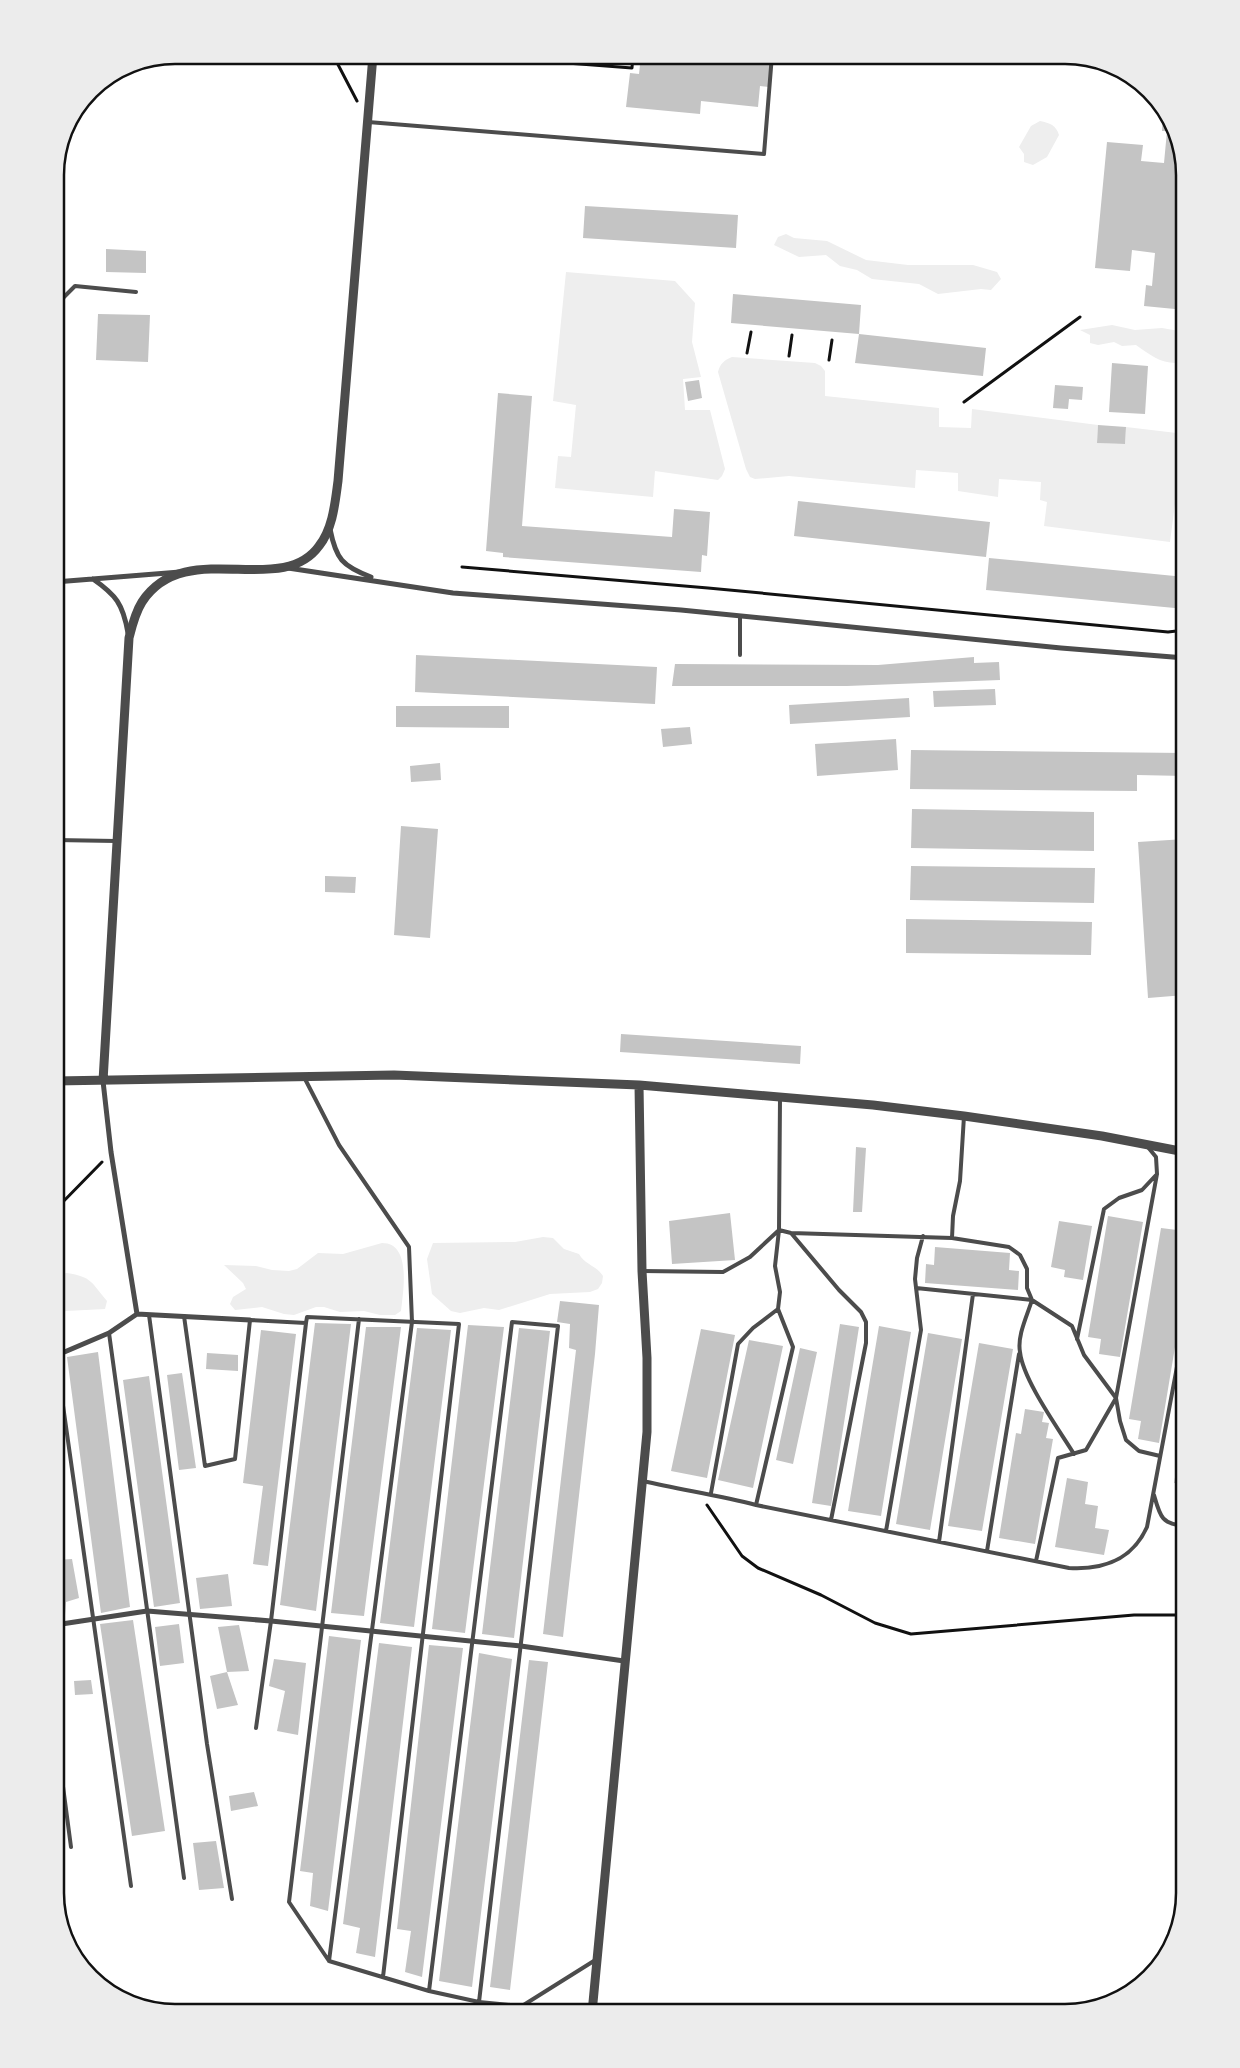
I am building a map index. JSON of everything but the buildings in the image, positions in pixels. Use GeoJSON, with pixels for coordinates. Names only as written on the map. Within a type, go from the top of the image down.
{"type":"FeatureCollection","features":[{"type":"Feature","properties":{"kind":"street"},"geometry":{"type":"LineString","coordinates":[[287,568],[307,558],[318,547],[334,511],[372,64]]}},
{"type":"Feature","properties":{"kind":"street"},"geometry":{"type":"LineString","coordinates":[[329,525],[336,553],[343,564],[381,581]]}},
{"type":"Feature","properties":{"kind":"street"},"geometry":{"type":"LineString","coordinates":[[64,581],[183,572],[287,568],[454,593],[740,616],[1051,647],[1176,657]]}},
{"type":"Feature","properties":{"kind":"street"},"geometry":{"type":"LineString","coordinates":[[129,638],[138,609],[151,590],[165,580],[183,572]]}},
{"type":"Feature","properties":{"kind":"street"},"geometry":{"type":"LineString","coordinates":[[93,579],[108,590],[121,605],[125,614],[129,638],[103,1081],[111,1152],[137,1314]]}},
{"type":"Feature","properties":{"kind":"street"},"geometry":{"type":"LineString","coordinates":[[64,1081],[394,1075],[639,1085],[780,1096],[964,1116],[1102,1136],[1176,1150]]}},
{"type":"Feature","properties":{"kind":"street"},"geometry":{"type":"LineString","coordinates":[[593,2004],[647,1432],[639,1085]]}},
{"type":"Feature","properties":{"kind":"street"},"geometry":{"type":"LineString","coordinates":[[64,1352],[109,1333],[137,1314],[250,1320]]}},
{"type":"Feature","properties":{"kind":"street"},"geometry":{"type":"LineString","coordinates":[[64,1624],[147,1611],[271,1621],[521,1646],[624,1661]]}},
{"type":"Feature","properties":{"kind":"lane"},"geometry":{"type":"LineString","coordinates":[[368,122],[764,154],[771,64]]}},
{"type":"Feature","properties":{"kind":"lane"},"geometry":{"type":"LineString","coordinates":[[64,297],[75,286],[136,292]]}},
{"type":"Feature","properties":{"kind":"lane"},"geometry":{"type":"LineString","coordinates":[[740,616],[740,655]]}},
{"type":"Feature","properties":{"kind":"lane"},"geometry":{"type":"LineString","coordinates":[[64,840],[116,841]]}},
{"type":"Feature","properties":{"kind":"lane"},"geometry":{"type":"LineString","coordinates":[[304,1077],[339,1145],[408,1247],[412,1322],[329,1961]]}},
{"type":"Feature","properties":{"kind":"lane"},"geometry":{"type":"LineString","coordinates":[[756,1505],[793,1347],[778,1309],[780,1292],[774,1266],[779,1230],[780,1096]]}},
{"type":"Feature","properties":{"kind":"lane"},"geometry":{"type":"LineString","coordinates":[[952,1238],[953,1216],[960,1180],[964,1116]]}},
{"type":"Feature","properties":{"kind":"lane"},"geometry":{"type":"LineString","coordinates":[[1036,1561],[1058,1458],[1086,1450],[1116,1398],[1157,1174],[1156,1157],[1146,1144]]}},
{"type":"Feature","properties":{"kind":"lane"},"geometry":{"type":"LineString","coordinates":[[1077,1339],[1104,1209],[1120,1198],[1142,1190],[1157,1174]]}},
{"type":"Feature","properties":{"kind":"lane"},"geometry":{"type":"LineString","coordinates":[[642,1271],[723,1272],[750,1257],[779,1230]]}},
{"type":"Feature","properties":{"kind":"lane"},"geometry":{"type":"LineString","coordinates":[[779,1230],[791,1233],[952,1238],[1009,1247],[1020,1255],[1027,1269],[1027,1288],[1032,1300],[1021,1339],[987,1551]]}},
{"type":"Feature","properties":{"kind":"lane"},"geometry":{"type":"LineString","coordinates":[[791,1233],[839,1290],[861,1312],[866,1322],[866,1343],[831,1520]]}},
{"type":"Feature","properties":{"kind":"lane"},"geometry":{"type":"LineString","coordinates":[[886,1530],[921,1330],[916,1288],[917,1258],[924,1236]]}},
{"type":"Feature","properties":{"kind":"lane"},"geometry":{"type":"LineString","coordinates":[[916,1288],[1032,1300],[1072,1326],[1084,1355],[1116,1398],[1126,1440],[1139,1451],[1160,1456]]}},
{"type":"Feature","properties":{"kind":"lane"},"geometry":{"type":"LineString","coordinates":[[939,1542],[973,1294]]}},
{"type":"Feature","properties":{"kind":"lane"},"geometry":{"type":"LineString","coordinates":[[711,1493],[738,1344],[753,1328],[778,1309]]}},
{"type":"Feature","properties":{"kind":"lane"},"geometry":{"type":"LineString","coordinates":[[149,1315],[207,1744],[232,1898]]}},
{"type":"Feature","properties":{"kind":"lane"},"geometry":{"type":"LineString","coordinates":[[184,1316],[205,1466],[235,1459],[250,1320],[306,1322]]}},
{"type":"Feature","properties":{"kind":"lane"},"geometry":{"type":"LineString","coordinates":[[256,1728],[271,1621],[307,1317],[459,1324],[383,1977]]}},
{"type":"Feature","properties":{"kind":"lane"},"geometry":{"type":"LineString","coordinates":[[359,1319],[289,1902],[329,1961],[429,1991],[479,2002],[500,2004]]}},
{"type":"Feature","properties":{"kind":"lane"},"geometry":{"type":"LineString","coordinates":[[429,1991],[512,1322],[558,1326],[479,2002]]}},
{"type":"Feature","properties":{"kind":"lane"},"geometry":{"type":"LineString","coordinates":[[109,1333],[184,1878]]}},
{"type":"Feature","properties":{"kind":"lane"},"geometry":{"type":"LineString","coordinates":[[1019,1352],[1027,1376],[1074,1454]]}},
{"type":"Feature","properties":{"kind":"lane"},"geometry":{"type":"LineString","coordinates":[[643,1481],[689,1492],[711,1493],[756,1505],[1036,1561],[1085,1569],[1100,1567],[1114,1562],[1129,1552],[1142,1539],[1147,1527],[1176,1372]]}},
{"type":"Feature","properties":{"kind":"lane"},"geometry":{"type":"LineString","coordinates":[[64,1417],[131,1886]]}},
{"type":"Feature","properties":{"kind":"lane"},"geometry":{"type":"LineString","coordinates":[[1154,1493],[1160,1515],[1166,1522],[1176,1524]]}},
{"type":"Feature","properties":{"kind":"lane"},"geometry":{"type":"LineString","coordinates":[[64,1794],[71,1847]]}},
{"type":"Feature","properties":{"kind":"lane"},"geometry":{"type":"LineString","coordinates":[[525,2004],[599,1957]]}},
{"type":"Feature","properties":{"kind":"path"},"geometry":{"type":"LineString","coordinates":[[338,64],[368,122]]}},
{"type":"Feature","properties":{"kind":"path"},"geometry":{"type":"LineString","coordinates":[[580,64],[632,68],[632,64]]}},
{"type":"Feature","properties":{"kind":"path"},"geometry":{"type":"LineString","coordinates":[[964,402],[1080,317]]}},
{"type":"Feature","properties":{"kind":"path"},"geometry":{"type":"LineString","coordinates":[[747,353],[750,332]]}},
{"type":"Feature","properties":{"kind":"path"},"geometry":{"type":"LineString","coordinates":[[789,356],[792,335]]}},
{"type":"Feature","properties":{"kind":"path"},"geometry":{"type":"LineString","coordinates":[[829,360],[832,340]]}},
{"type":"Feature","properties":{"kind":"path"},"geometry":{"type":"LineString","coordinates":[[462,567],[708,588],[1168,632],[1176,631]]}},
{"type":"Feature","properties":{"kind":"path"},"geometry":{"type":"LineString","coordinates":[[64,1201],[111,1152]]}},
{"type":"Feature","properties":{"kind":"path"},"geometry":{"type":"LineString","coordinates":[[689,1492],[710,1507],[742,1556],[758,1568],[821,1595],[874,1623],[896,1631],[926,1634],[1134,1615],[1176,1615]]}},
{"type":"Feature","properties":{"kind":"shaded area"},"geometry":{"type":"Polygon","coordinates":[[[1040,121],[1052,125],[1059,135],[1047,157],[1033,165],[1024,162],[1024,154],[1019,147],[1031,126],[1040,121]]]}},
{"type":"Feature","properties":{"kind":"shaded area"},"geometry":{"type":"Polygon","coordinates":[[[786,234],[794,238],[827,241],[866,260],[908,265],[973,265],[997,272],[1001,279],[991,290],[981,289],[938,294],[919,284],[872,279],[857,270],[840,266],[826,255],[799,257],[774,245],[778,237],[786,234]]]}},
{"type":"Feature","properties":{"kind":"shaded area"},"geometry":{"type":"Polygon","coordinates":[[[566,272],[675,281],[695,303],[692,342],[701,377],[683,379],[685,410],[710,410],[725,469],[718,480],[655,471],[653,497],[555,488],[558,456],[571,457],[576,405],[553,401],[566,272]]]}},
{"type":"Feature","properties":{"kind":"shaded area"},"geometry":{"type":"Polygon","coordinates":[[[1112,325],[1135,330],[1162,328],[1176,330],[1176,363],[1159,360],[1136,345],[1122,346],[1114,342],[1098,345],[1090,343],[1090,335],[1080,330],[1112,325]]]}},
{"type":"Feature","properties":{"kind":"shaded area"},"geometry":{"type":"Polygon","coordinates":[[[732,357],[815,363],[825,371],[825,396],[939,408],[939,427],[971,428],[972,409],[1098,425],[1097,443],[1125,444],[1126,427],[1176,433],[1176,496],[1170,542],[1044,526],[1047,502],[1040,500],[1041,482],[999,479],[998,497],[958,491],[958,473],[916,470],[915,488],[789,476],[755,479],[750,477],[718,372],[727,359],[732,357]]]}},
{"type":"Feature","properties":{"kind":"shaded area"},"geometry":{"type":"Polygon","coordinates":[[[543,1237],[553,1238],[564,1249],[579,1254],[584,1261],[597,1269],[603,1276],[602,1283],[598,1289],[590,1292],[550,1294],[499,1310],[484,1308],[460,1313],[451,1311],[432,1294],[427,1259],[433,1243],[515,1242],[543,1237]]]}},
{"type":"Feature","properties":{"kind":"shaded area"},"geometry":{"type":"Polygon","coordinates":[[[382,1243],[392,1245],[398,1251],[404,1270],[401,1311],[395,1315],[380,1315],[364,1311],[340,1312],[324,1307],[316,1307],[294,1315],[262,1307],[235,1310],[230,1304],[233,1297],[246,1289],[243,1283],[224,1265],[256,1266],[272,1270],[289,1271],[297,1269],[318,1253],[343,1254],[382,1243]]]}},
{"type":"Feature","properties":{"kind":"shaded area"},"geometry":{"type":"Polygon","coordinates":[[[64,1273],[82,1276],[90,1281],[107,1301],[105,1309],[64,1312],[64,1273]]]}}]}
